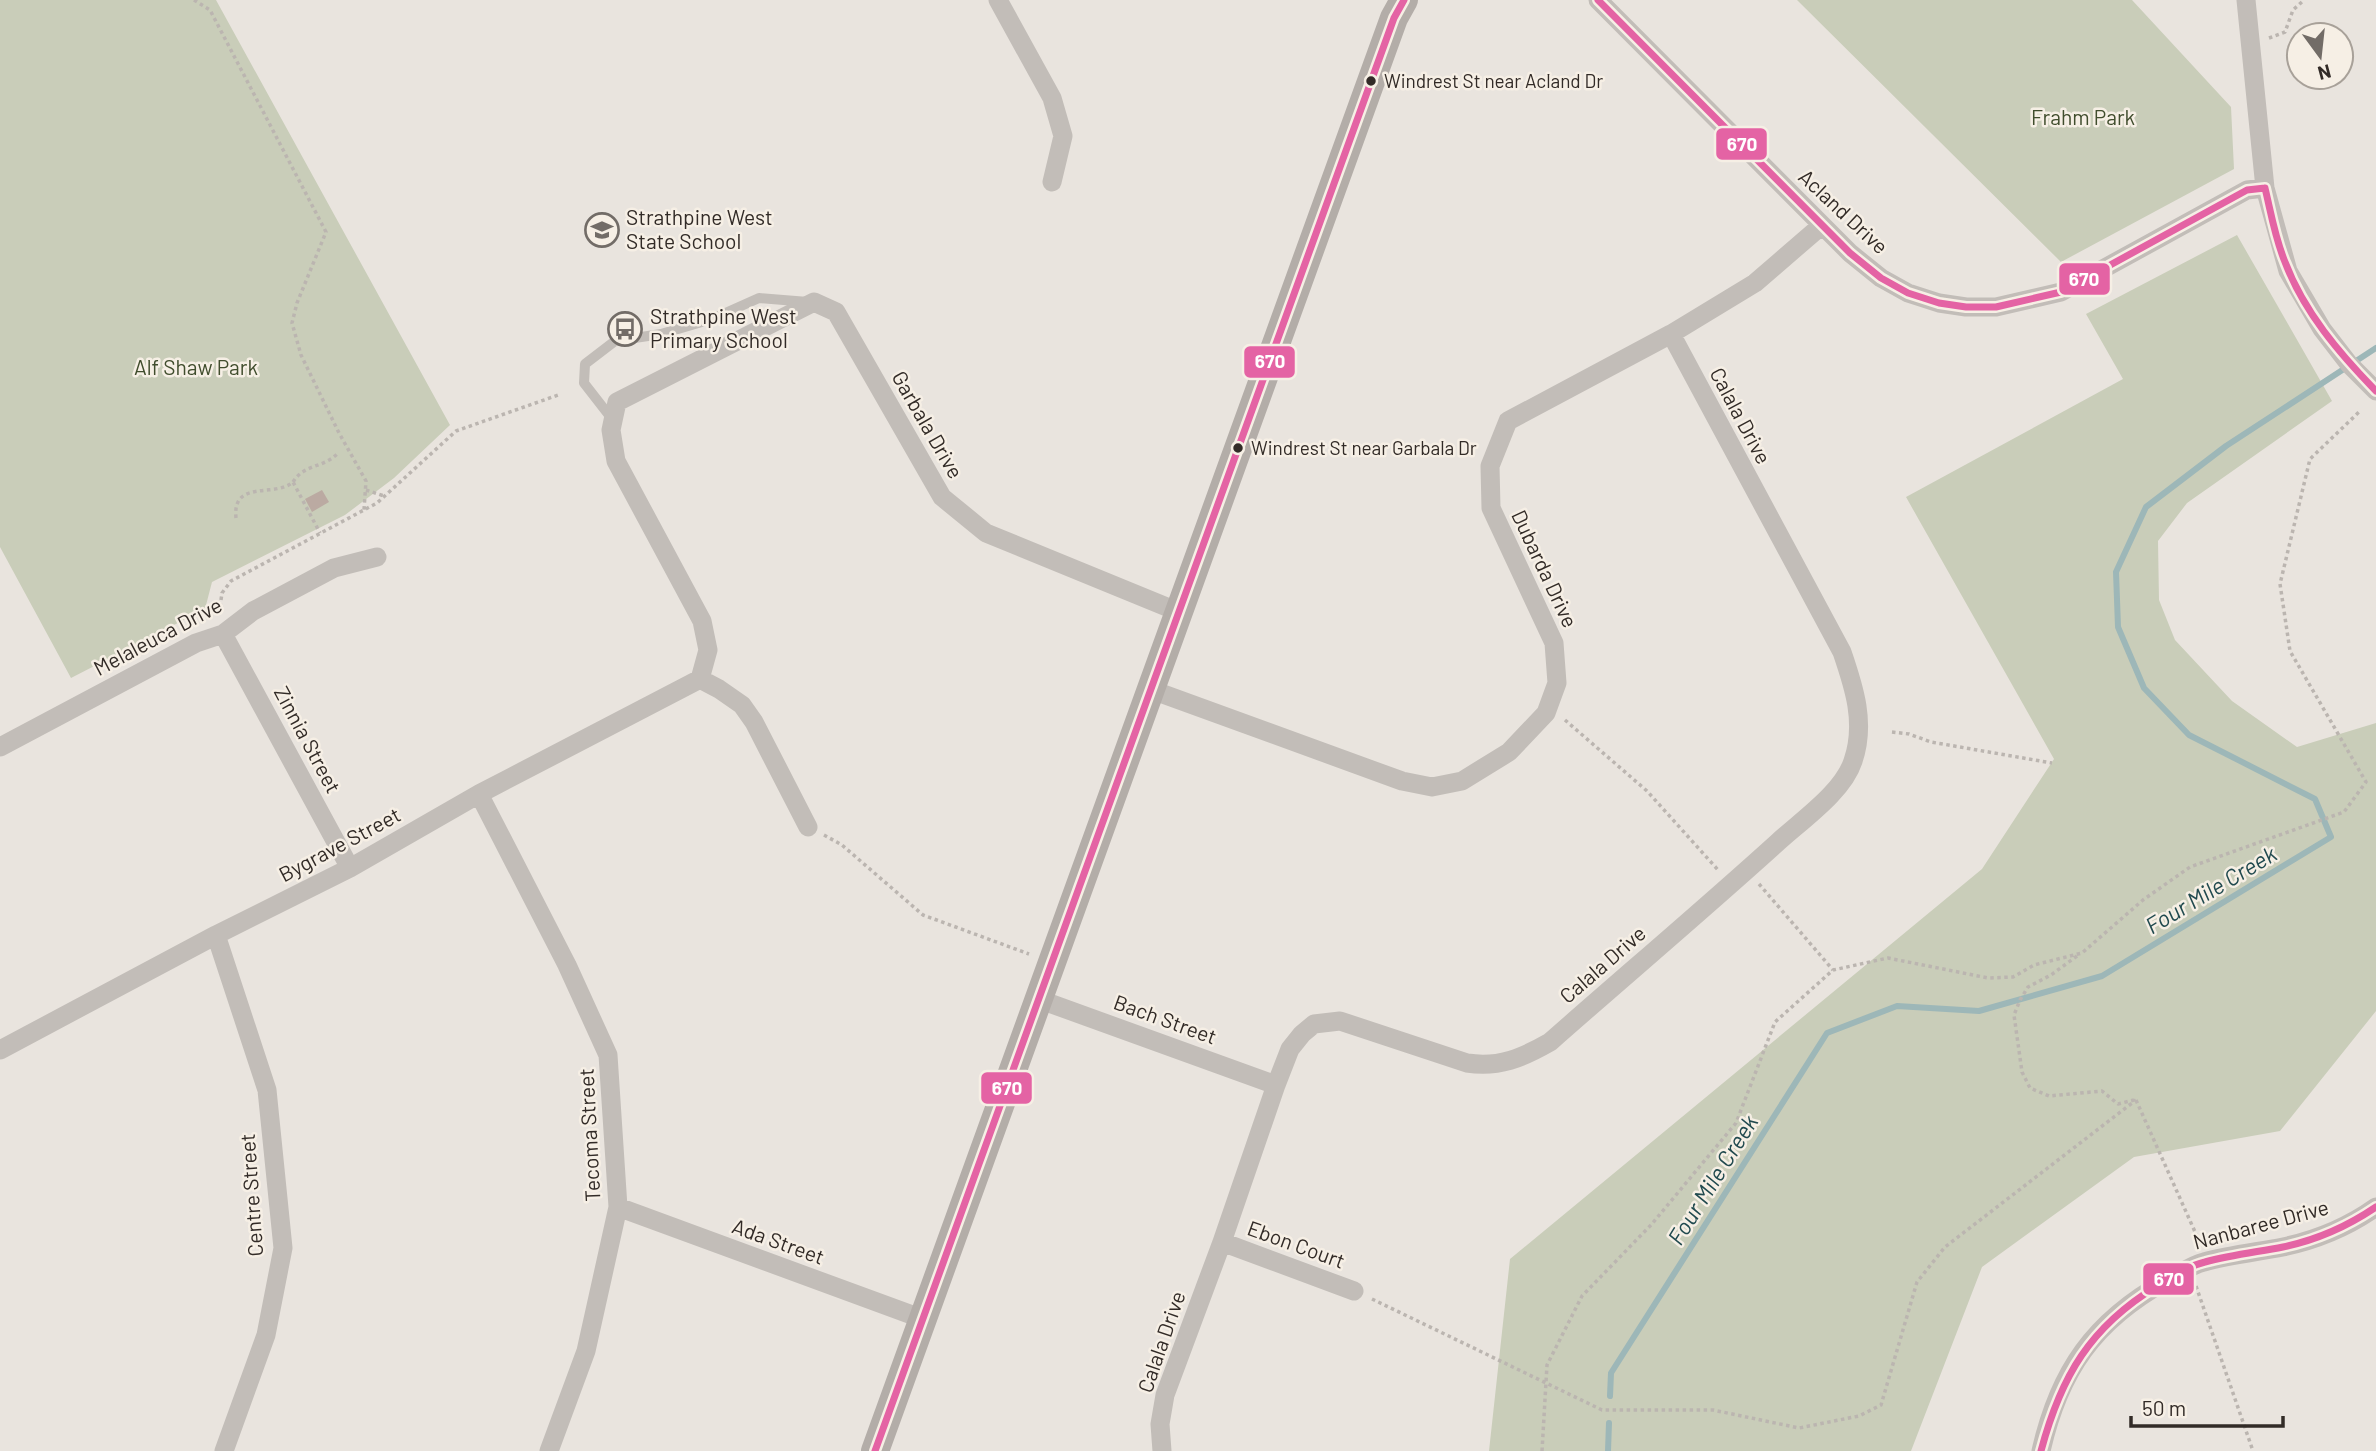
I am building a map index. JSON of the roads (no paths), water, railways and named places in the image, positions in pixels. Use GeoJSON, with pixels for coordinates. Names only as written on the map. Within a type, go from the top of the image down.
{"type":"FeatureCollection","features":[{"type":"Feature","properties":{"kind":"street"},"geometry":{"type":"LineString","coordinates":[[875,1451],[1394,18],[1404,0]]}},
{"type":"Feature","properties":{"kind":"street","name":"Acland Drive"},"geometry":{"type":"LineString","coordinates":[[1598,0],[1821,226],[1881,278],[1908,293],[1939,303],[1966,307],[1996,307],[2060,292],[2247,190],[2265,188]]}},
{"type":"Feature","properties":{"kind":"street"},"geometry":{"type":"LineString","coordinates":[[2246,0],[2265,188],[2288,271],[2322,329],[2348,364],[2376,391]]}},
{"type":"Feature","properties":{"kind":"street"},"geometry":{"type":"LineString","coordinates":[[1006,3],[1052,98],[1063,136],[1052,182]]}},
{"type":"Feature","properties":{"kind":"street","name":"Dubarda Drive"},"geometry":{"type":"LineString","coordinates":[[1152,690],[1402,781],[1432,787],[1462,780],[1509,752],[1546,713],[1557,683],[1554,643],[1491,508],[1490,467],[1508,421],[1671,334],[1755,283],[1821,226]]}},
{"type":"Feature","properties":{"kind":"street"},"geometry":{"type":"LineString","coordinates":[[808,827],[754,722],[742,705],[700,679],[708,650],[702,621],[616,461],[611,430],[617,402],[814,302]]}},
{"type":"Feature","properties":{"kind":"street","name":"Garbala Drive"},"geometry":{"type":"LineString","coordinates":[[814,302],[836,312],[942,497],[986,533],[1179,612]]}},
{"type":"Feature","properties":{"kind":"street","name":"Calala Drive"},"geometry":{"type":"LineString","coordinates":[[1162,1451],[1160,1424],[1165,1395],[1276,1085],[1290,1049],[1301,1034],[1314,1024],[1340,1021],[1467,1063],[1486,1066],[1507,1063],[1529,1054],[1550,1042],[1839,787],[1853,762],[1859,729],[1856,690],[1842,652],[1671,334]]}},
{"type":"Feature","properties":{"kind":"street","name":"Melaleuca Drive"},"geometry":{"type":"LineString","coordinates":[[0,747],[196,643],[223,634],[253,611],[334,568],[377,556]]}},
{"type":"Feature","properties":{"kind":"street","name":"Zinnia Street"},"geometry":{"type":"LineString","coordinates":[[223,634],[350,868]]}},
{"type":"Feature","properties":{"kind":"street","name":"Bygrave Street"},"geometry":{"type":"LineString","coordinates":[[0,1050],[216,935],[350,868],[479,794],[700,679]]}},
{"type":"Feature","properties":{"kind":"street","name":"Tecoma Street"},"geometry":{"type":"LineString","coordinates":[[479,794],[567,965],[608,1055],[618,1207],[586,1350],[549,1451]]}},
{"type":"Feature","properties":{"kind":"street","name":"Centre Street"},"geometry":{"type":"LineString","coordinates":[[216,935],[267,1090],[283,1248],[266,1335],[224,1451]]}},
{"type":"Feature","properties":{"kind":"street","name":"Bach Street"},"geometry":{"type":"LineString","coordinates":[[1038,999],[1276,1085]]}},
{"type":"Feature","properties":{"kind":"street","name":"Ada Street"},"geometry":{"type":"LineString","coordinates":[[618,1207],[923,1319]]}},
{"type":"Feature","properties":{"kind":"street","name":"Nanbaree Drive"},"geometry":{"type":"LineString","coordinates":[[2041,1451],[2049,1416],[2066,1377],[2088,1344],[2116,1314],[2147,1292],[2201,1262],[2283,1247],[2324,1236],[2376,1207]]}},
{"type":"Feature","properties":{"kind":"street","name":"Ebon Court"},"geometry":{"type":"LineString","coordinates":[[1222,1242],[1354,1291]]}},
{"type":"Feature","properties":{"kind":"lane"},"geometry":{"type":"LineString","coordinates":[[613,420],[584,383],[584,365],[615,341],[661,334],[712,319],[759,299],[814,302]]}},
{"type":"Feature","properties":{"kind":"waterway","name":"Four Mile Creek"},"geometry":{"type":"LineString","coordinates":[[1610,1396],[1611,1373],[1827,1033],[1897,1006],[1979,1011],[2102,976],[2331,837],[2315,799],[2189,735],[2144,688],[2118,627],[2116,572],[2146,507],[2226,446],[2376,348]]}},
{"type":"Feature","properties":{"kind":"waterway","name":"Four Mile Creek"},"geometry":{"type":"LineString","coordinates":[[1608,1451],[1609,1423]]}},
{"type":"Feature","properties":{"kind":"place","name":"Windrest St near Acland Dr"},"geometry":{"type":"Point","coordinates":[1371,81]}},
{"type":"Feature","properties":{"kind":"place","name":"Strathpine West State School"},"geometry":{"type":"Point","coordinates":[602,230]}},
{"type":"Feature","properties":{"kind":"place","name":"Strathpine West Primary School"},"geometry":{"type":"Point","coordinates":[625,329]}},
{"type":"Feature","properties":{"kind":"place","name":"Windrest St near Garbala Dr"},"geometry":{"type":"Point","coordinates":[1238,448]}},
{"type":"Feature","properties":{"kind":"park label","name":"Frahm Park"},"geometry":{"type":"Point","coordinates":[2083,118]}},
{"type":"Feature","properties":{"kind":"park label","name":"Alf Shaw Park"},"geometry":{"type":"Point","coordinates":[196,368]}}]}
